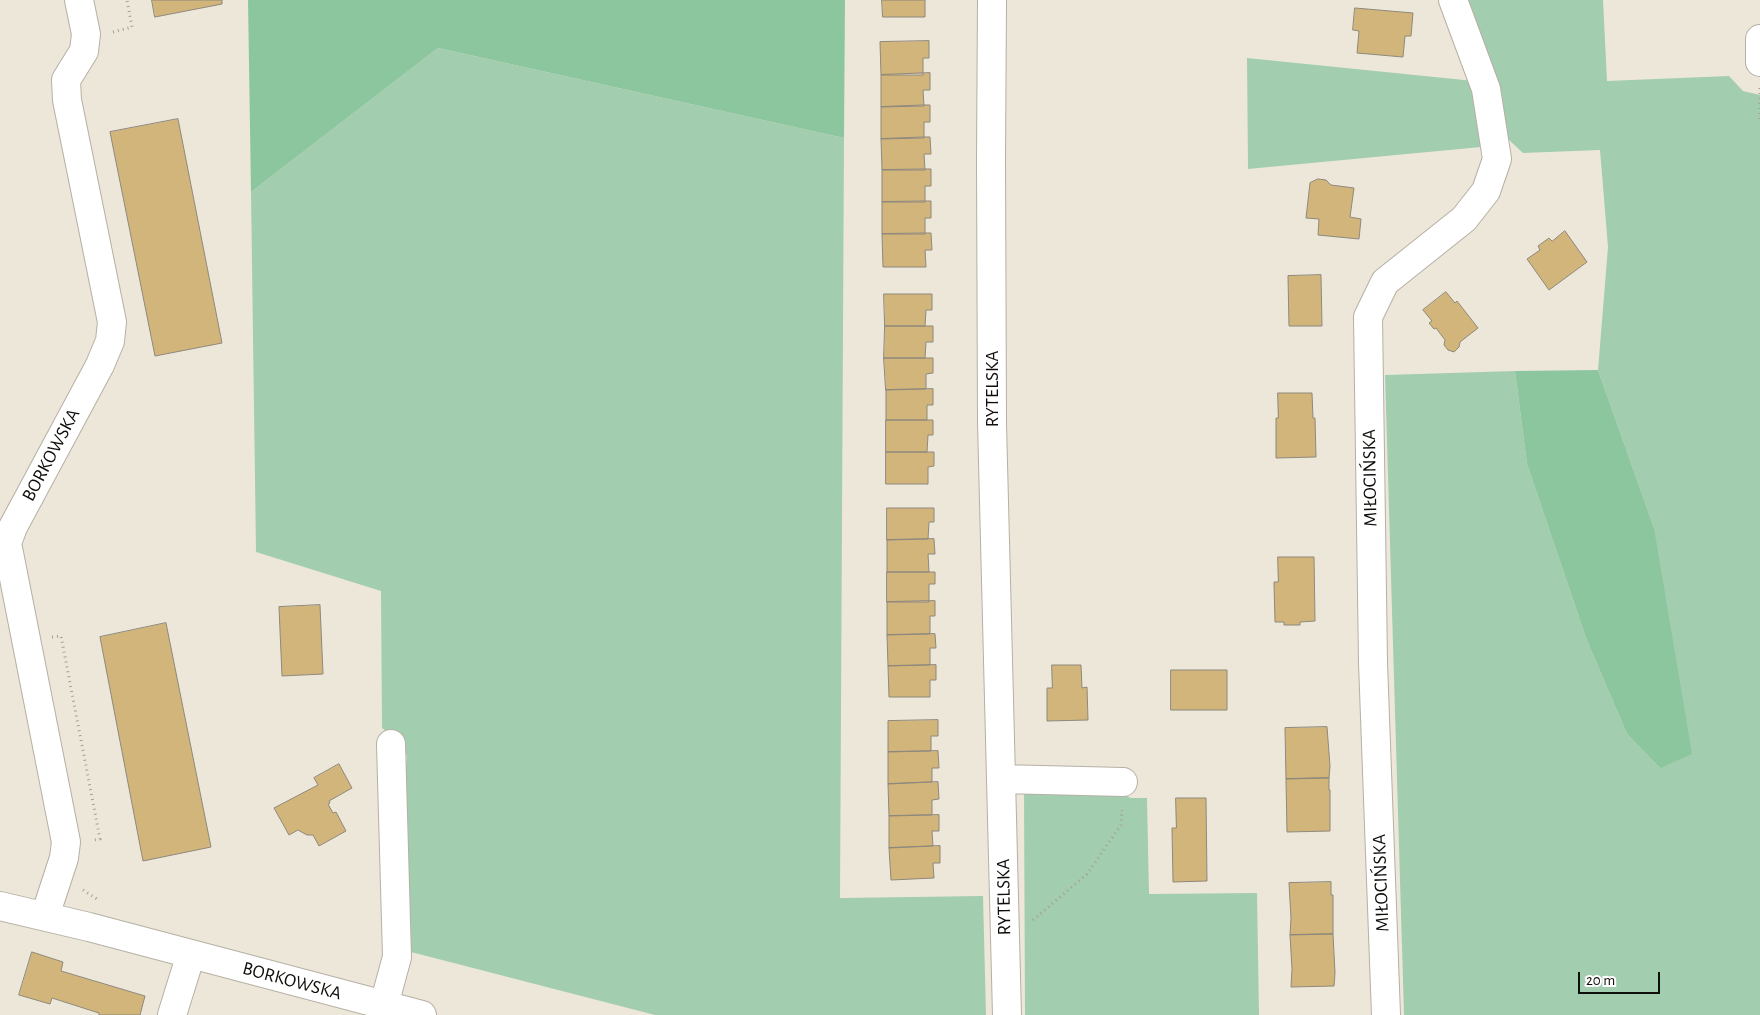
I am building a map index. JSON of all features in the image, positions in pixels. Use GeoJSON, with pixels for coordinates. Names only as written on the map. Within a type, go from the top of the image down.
{"type":"FeatureCollection","features":[{"type":"Feature","properties":{"kind":"street","name":"BORKOWSKA"},"geometry":{"type":"LineString","coordinates":[[45,916],[64,858],[66,842],[7,543],[13,527],[100,365],[110,341],[112,322],[67,100],[66,80],[84,52],[86,34],[79,0]]}},
{"type":"Feature","properties":{"kind":"street","name":"RYTELSKA"},"geometry":{"type":"LineString","coordinates":[[992,0],[992,414],[1007,1015]]}},
{"type":"Feature","properties":{"kind":"street","name":"MIŁOCIŃSKA"},"geometry":{"type":"LineString","coordinates":[[1386,1015],[1373,662],[1368,317],[1385,282],[1464,219],[1486,191],[1497,159],[1486,89],[1453,0]]}},
{"type":"Feature","properties":{"kind":"street"},"geometry":{"type":"LineString","coordinates":[[1760,39],[1760,62]]}},
{"type":"Feature","properties":{"kind":"street"},"geometry":{"type":"LineString","coordinates":[[384,1005],[397,957],[391,744]]}},
{"type":"Feature","properties":{"kind":"street"},"geometry":{"type":"LineString","coordinates":[[1001,778],[1124,782]]}},
{"type":"Feature","properties":{"kind":"street","name":"BORKOWSKA"},"geometry":{"type":"LineString","coordinates":[[0,906],[45,916],[422,1015]]}},
{"type":"Feature","properties":{"kind":"street"},"geometry":{"type":"LineString","coordinates":[[172,1015],[191,954]]}},
{"type":"Feature","properties":{"kind":"path"},"geometry":{"type":"LineString","coordinates":[[1760,82],[1760,120]]}},
{"type":"Feature","properties":{"kind":"path"},"geometry":{"type":"LineString","coordinates":[[1005,942],[1087,874],[1121,825],[1124,782]]}},
{"type":"Feature","properties":{"kind":"green space"},"geometry":{"type":"Polygon","coordinates":[[[248,0],[845,0],[844,138],[438,48],[251,192],[248,0]]]}},
{"type":"Feature","properties":{"kind":"green space"},"geometry":{"type":"Polygon","coordinates":[[[1467,0],[1603,0],[1607,81],[1729,76],[1743,91],[1760,95],[1760,1015],[1404,1015],[1385,375],[1515,371],[1527,464],[1586,638],[1627,734],[1660,768],[1654,528],[1598,370],[1608,247],[1600,150],[1523,153],[1508,139],[1467,0]]]}},
{"type":"Feature","properties":{"kind":"green space"},"geometry":{"type":"Polygon","coordinates":[[[438,48],[844,138],[840,898],[983,896],[986,1015],[655,1015],[411,952],[402,836],[407,757],[404,745],[382,728],[381,591],[256,552],[251,192],[438,48]]]}},
{"type":"Feature","properties":{"kind":"green space"},"geometry":{"type":"Polygon","coordinates":[[[1247,58],[1474,81],[1481,147],[1248,169],[1247,58]]]}},
{"type":"Feature","properties":{"kind":"green space"},"geometry":{"type":"Polygon","coordinates":[[[1598,370],[1654,528],[1692,754],[1660,768],[1627,734],[1586,638],[1527,464],[1515,371],[1598,370]]]}},
{"type":"Feature","properties":{"kind":"green space"},"geometry":{"type":"Polygon","coordinates":[[[1114,789],[1131,798],[1147,798],[1149,894],[1257,893],[1259,1015],[1025,1015],[1024,790],[1114,789]]]}},
{"type":"Feature","properties":{"kind":"building"},"geometry":{"type":"Polygon","coordinates":[[[152,0],[222,0],[222,4],[155,17],[152,0]]]}},
{"type":"Feature","properties":{"kind":"building"},"geometry":{"type":"Polygon","coordinates":[[[882,0],[925,0],[925,17],[883,17],[882,0]]]}},
{"type":"Feature","properties":{"kind":"building"},"geometry":{"type":"Polygon","coordinates":[[[1355,8],[1413,13],[1411,36],[1405,36],[1403,57],[1357,53],[1359,31],[1353,30],[1355,8]]]}},
{"type":"Feature","properties":{"kind":"building"},"geometry":{"type":"Polygon","coordinates":[[[929,41],[929,58],[923,58],[923,75],[881,75],[880,42],[929,41]]]}},
{"type":"Feature","properties":{"kind":"building"},"geometry":{"type":"Polygon","coordinates":[[[930,73],[930,90],[923,90],[924,106],[881,107],[881,75],[930,73]]]}},
{"type":"Feature","properties":{"kind":"building"},"geometry":{"type":"Polygon","coordinates":[[[930,105],[930,122],[924,122],[924,138],[881,139],[881,107],[930,105]]]}},
{"type":"Feature","properties":{"kind":"building"},"geometry":{"type":"Polygon","coordinates":[[[178,119],[222,343],[155,356],[110,132],[178,119]]]}},
{"type":"Feature","properties":{"kind":"building"},"geometry":{"type":"Polygon","coordinates":[[[930,137],[931,154],[924,154],[925,170],[882,170],[881,139],[930,137]]]}},
{"type":"Feature","properties":{"kind":"building"},"geometry":{"type":"Polygon","coordinates":[[[931,169],[931,186],[925,186],[925,202],[882,202],[882,170],[931,169]]]}},
{"type":"Feature","properties":{"kind":"building"},"geometry":{"type":"Polygon","coordinates":[[[1318,179],[1326,180],[1331,185],[1354,188],[1350,217],[1361,219],[1359,239],[1318,235],[1319,219],[1306,218],[1310,183],[1318,179]]]}},
{"type":"Feature","properties":{"kind":"building"},"geometry":{"type":"Polygon","coordinates":[[[931,201],[931,218],[925,218],[925,234],[882,234],[882,202],[931,201]]]}},
{"type":"Feature","properties":{"kind":"building"},"geometry":{"type":"Polygon","coordinates":[[[1565,231],[1587,262],[1549,290],[1527,259],[1540,250],[1538,246],[1549,238],[1552,241],[1565,231]]]}},
{"type":"Feature","properties":{"kind":"building"},"geometry":{"type":"Polygon","coordinates":[[[931,233],[932,250],[925,250],[926,267],[883,267],[882,234],[931,233]]]}},
{"type":"Feature","properties":{"kind":"building"},"geometry":{"type":"Polygon","coordinates":[[[1321,275],[1322,326],[1289,326],[1288,276],[1321,275]]]}},
{"type":"Feature","properties":{"kind":"building"},"geometry":{"type":"Polygon","coordinates":[[[1446,292],[1455,303],[1457,301],[1478,328],[1460,342],[1459,347],[1454,352],[1448,350],[1444,345],[1445,340],[1436,328],[1434,329],[1429,323],[1432,321],[1423,310],[1446,292]]]}},
{"type":"Feature","properties":{"kind":"building"},"geometry":{"type":"Polygon","coordinates":[[[884,294],[932,294],[932,310],[926,310],[925,326],[885,326],[884,294]]]}},
{"type":"Feature","properties":{"kind":"building"},"geometry":{"type":"Polygon","coordinates":[[[885,326],[933,326],[933,342],[926,342],[925,358],[884,358],[885,326]]]}},
{"type":"Feature","properties":{"kind":"building"},"geometry":{"type":"Polygon","coordinates":[[[884,358],[933,358],[933,373],[926,374],[926,389],[886,390],[884,358]]]}},
{"type":"Feature","properties":{"kind":"building"},"geometry":{"type":"Polygon","coordinates":[[[933,389],[933,405],[927,405],[927,420],[886,420],[886,390],[933,389]]]}},
{"type":"Feature","properties":{"kind":"building"},"geometry":{"type":"Polygon","coordinates":[[[1278,393],[1312,393],[1316,457],[1276,458],[1278,393]]]}},
{"type":"Feature","properties":{"kind":"building"},"geometry":{"type":"Polygon","coordinates":[[[886,420],[933,420],[933,435],[928,435],[927,452],[886,452],[886,420]]]}},
{"type":"Feature","properties":{"kind":"building"},"geometry":{"type":"Polygon","coordinates":[[[886,452],[934,452],[934,466],[928,467],[928,484],[886,484],[886,452]]]}},
{"type":"Feature","properties":{"kind":"building"},"geometry":{"type":"Polygon","coordinates":[[[887,508],[934,508],[934,522],[929,522],[928,539],[887,540],[887,508]]]}},
{"type":"Feature","properties":{"kind":"building"},"geometry":{"type":"Polygon","coordinates":[[[934,539],[935,554],[928,554],[929,572],[887,572],[887,540],[934,539]]]}},
{"type":"Feature","properties":{"kind":"building"},"geometry":{"type":"Polygon","coordinates":[[[1278,557],[1314,557],[1315,621],[1300,622],[1300,625],[1284,625],[1284,622],[1275,622],[1274,582],[1278,582],[1278,557]]]}},
{"type":"Feature","properties":{"kind":"building"},"geometry":{"type":"Polygon","coordinates":[[[887,572],[935,572],[935,584],[929,584],[929,602],[887,602],[887,572]]]}},
{"type":"Feature","properties":{"kind":"building"},"geometry":{"type":"Polygon","coordinates":[[[935,601],[935,616],[930,616],[930,634],[887,635],[887,602],[935,601]]]}},
{"type":"Feature","properties":{"kind":"building"},"geometry":{"type":"Polygon","coordinates":[[[320,605],[323,674],[282,676],[279,607],[320,605]]]}},
{"type":"Feature","properties":{"kind":"building"},"geometry":{"type":"Polygon","coordinates":[[[166,623],[211,847],[143,861],[100,637],[166,623]]]}},
{"type":"Feature","properties":{"kind":"building"},"geometry":{"type":"Polygon","coordinates":[[[935,634],[936,648],[930,648],[930,665],[888,666],[887,635],[935,634]]]}},
{"type":"Feature","properties":{"kind":"building"},"geometry":{"type":"Polygon","coordinates":[[[936,665],[936,680],[930,680],[930,697],[889,697],[888,666],[936,665]]]}},
{"type":"Feature","properties":{"kind":"building"},"geometry":{"type":"Polygon","coordinates":[[[1052,665],[1081,665],[1082,688],[1087,687],[1088,720],[1047,721],[1047,688],[1052,688],[1052,665]]]}},
{"type":"Feature","properties":{"kind":"building"},"geometry":{"type":"Polygon","coordinates":[[[1171,670],[1227,670],[1227,710],[1171,710],[1171,670]]]}},
{"type":"Feature","properties":{"kind":"building"},"geometry":{"type":"Polygon","coordinates":[[[938,720],[938,736],[931,736],[931,751],[888,752],[888,721],[938,720]]]}},
{"type":"Feature","properties":{"kind":"building"},"geometry":{"type":"Polygon","coordinates":[[[1327,727],[1329,778],[1286,779],[1285,728],[1327,727]]]}},
{"type":"Feature","properties":{"kind":"building"},"geometry":{"type":"Polygon","coordinates":[[[938,751],[939,768],[932,768],[932,782],[888,784],[888,752],[938,751]]]}},
{"type":"Feature","properties":{"kind":"building"},"geometry":{"type":"Polygon","coordinates":[[[339,764],[352,788],[329,801],[330,803],[328,804],[333,813],[336,812],[346,831],[319,846],[313,835],[307,835],[298,830],[289,835],[274,808],[318,785],[314,778],[339,764]]]}},
{"type":"Feature","properties":{"kind":"building"},"geometry":{"type":"Polygon","coordinates":[[[1329,778],[1330,831],[1287,832],[1286,779],[1329,778]]]}},
{"type":"Feature","properties":{"kind":"building"},"geometry":{"type":"Polygon","coordinates":[[[938,782],[939,799],[932,800],[932,815],[889,816],[888,784],[938,782]]]}},
{"type":"Feature","properties":{"kind":"building"},"geometry":{"type":"Polygon","coordinates":[[[1176,798],[1206,798],[1207,881],[1173,882],[1172,828],[1176,828],[1176,798]]]}},
{"type":"Feature","properties":{"kind":"building"},"geometry":{"type":"Polygon","coordinates":[[[939,815],[939,831],[932,831],[933,846],[889,848],[889,816],[939,815]]]}},
{"type":"Feature","properties":{"kind":"building"},"geometry":{"type":"Polygon","coordinates":[[[940,846],[940,863],[933,863],[934,878],[891,880],[889,848],[940,846]]]}},
{"type":"Feature","properties":{"kind":"building"},"geometry":{"type":"Polygon","coordinates":[[[1331,882],[1333,934],[1290,935],[1289,883],[1331,882]]]}},
{"type":"Feature","properties":{"kind":"building"},"geometry":{"type":"Polygon","coordinates":[[[1333,934],[1334,986],[1291,987],[1290,935],[1333,934]]]}},
{"type":"Feature","properties":{"kind":"building"},"geometry":{"type":"Polygon","coordinates":[[[32,952],[63,962],[61,971],[145,996],[140,1015],[99,1015],[99,1013],[52,998],[50,1004],[19,995],[32,952]]]}}]}
